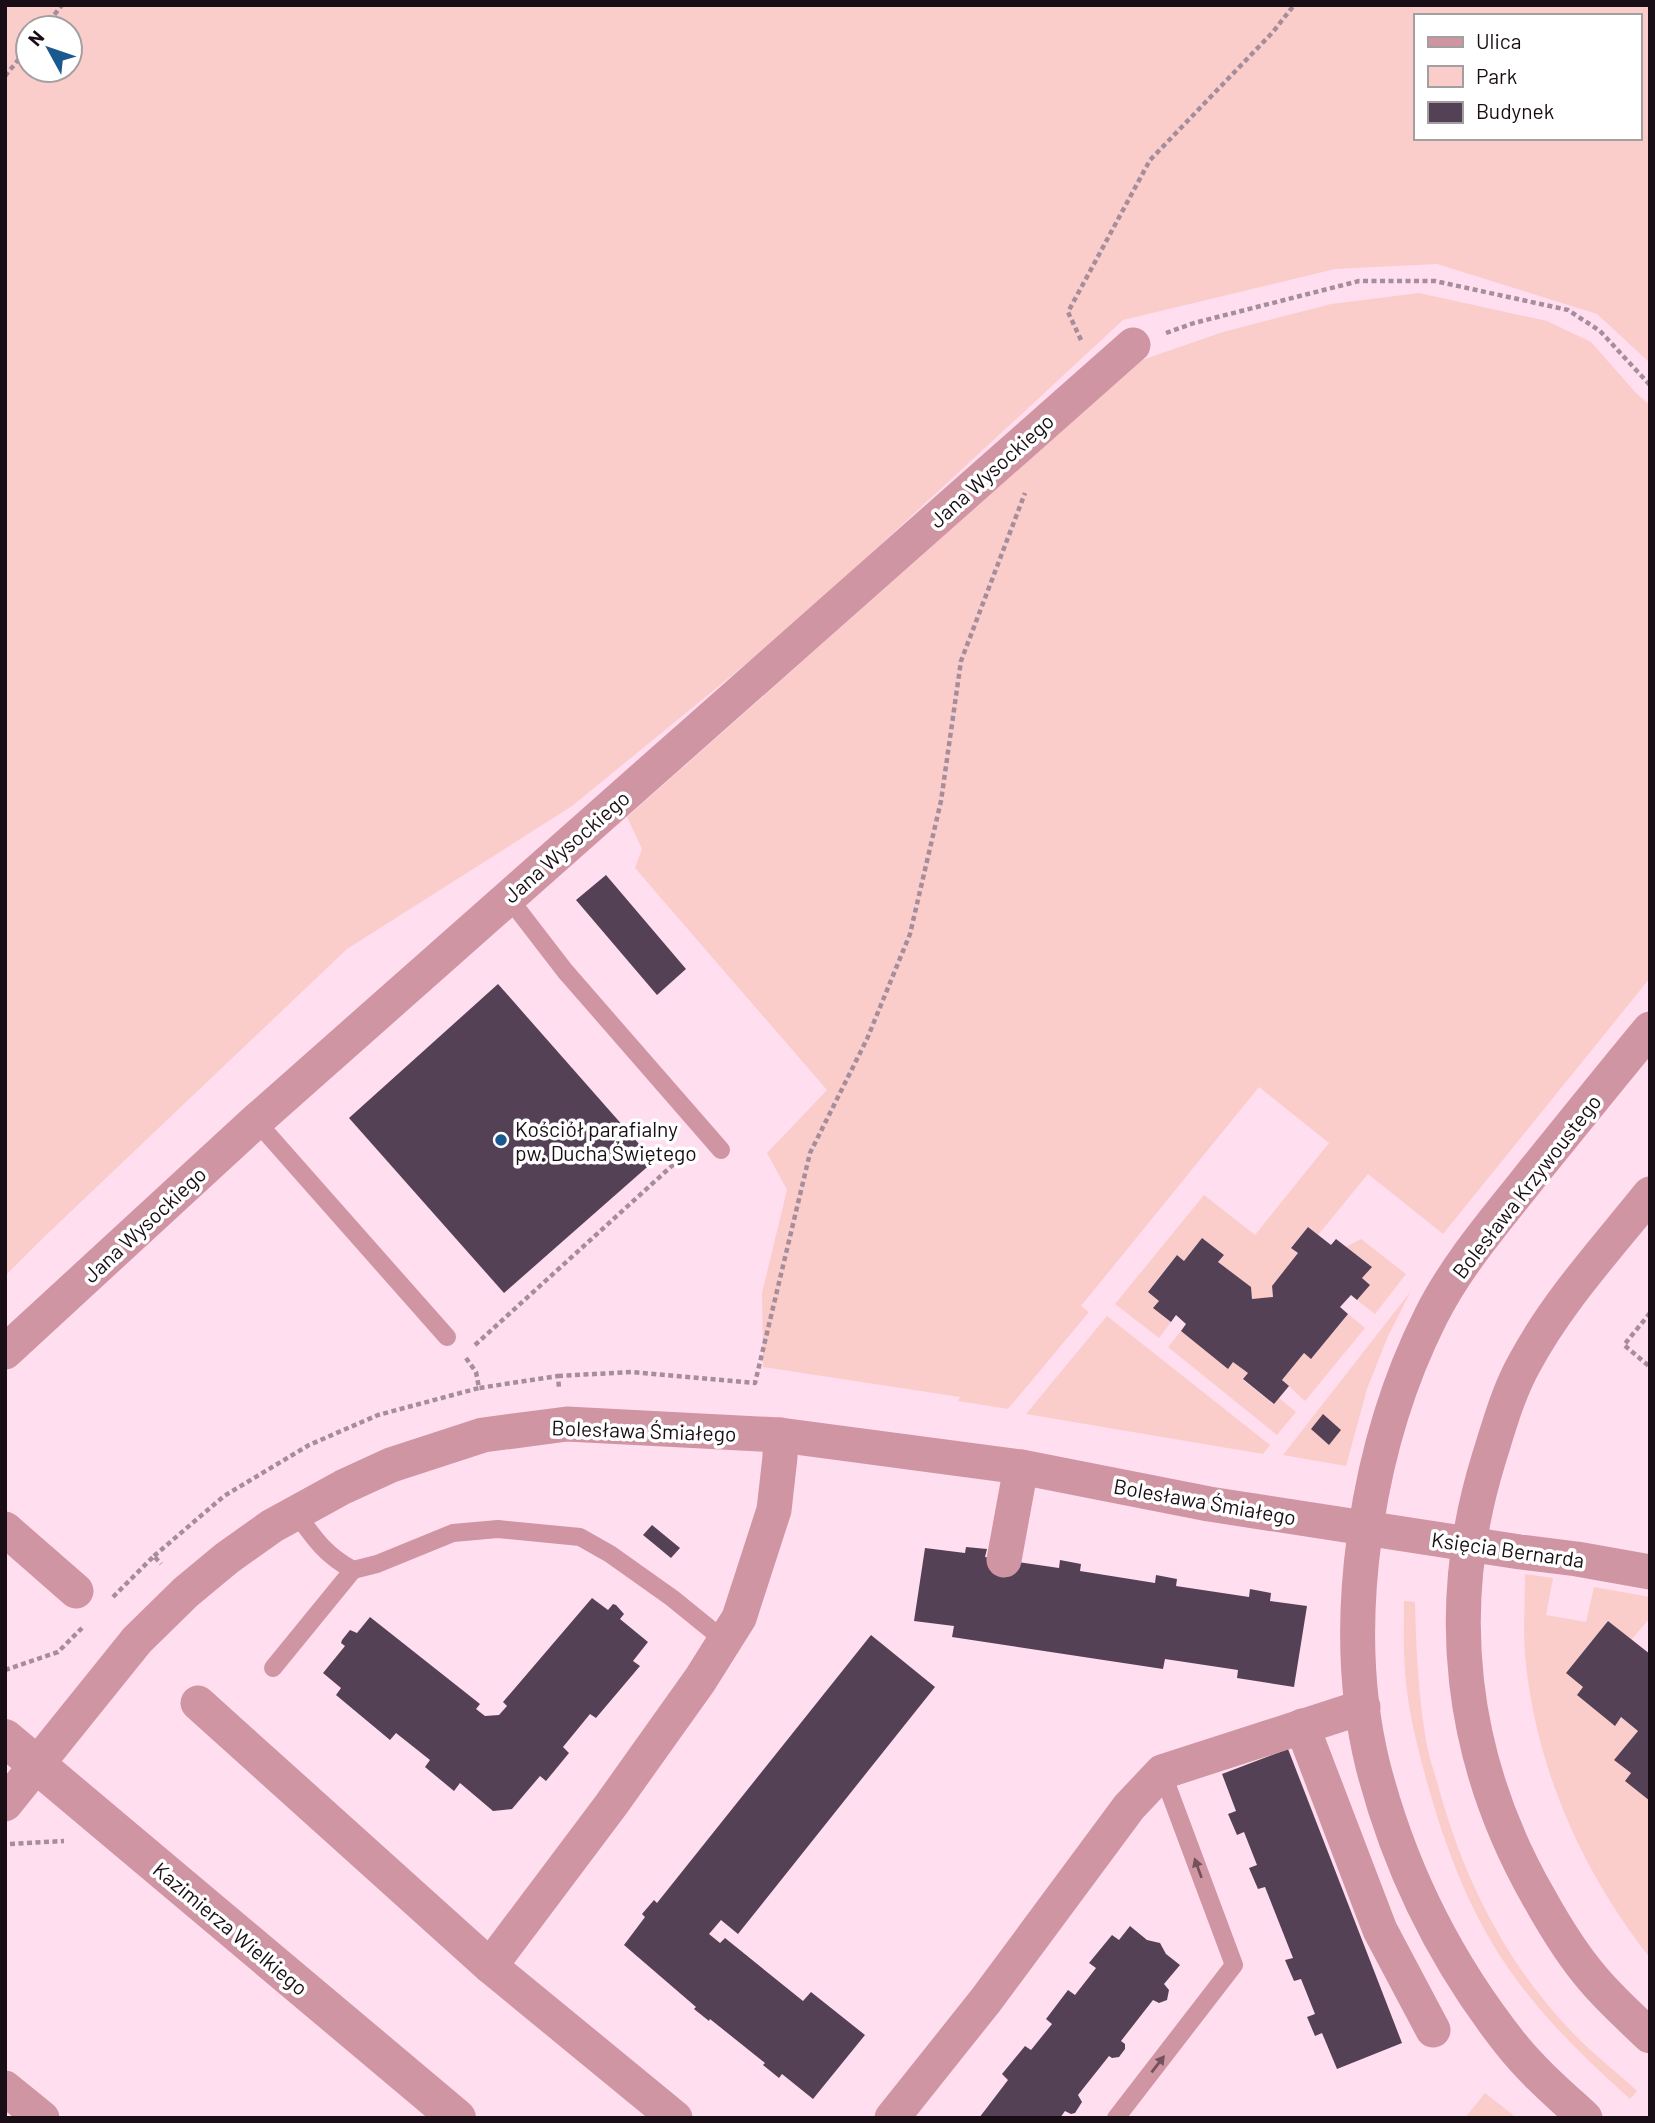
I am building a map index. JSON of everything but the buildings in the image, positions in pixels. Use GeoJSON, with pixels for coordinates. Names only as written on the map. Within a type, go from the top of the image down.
{"type":"FeatureCollection","features":[{"type":"Feature","properties":{"kind":"street","name":"Jana Wysockiego"},"geometry":{"type":"LineString","coordinates":[[5,1352],[256,1121],[1133,345]]}},
{"type":"Feature","properties":{"kind":"street","name":"Bolesława Krzywoustego"},"geometry":{"type":"LineString","coordinates":[[1586,2118],[1548,2085],[1512,2045],[1481,2003],[1438,1934],[1410,1877],[1387,1813],[1373,1763],[1363,1707],[1359,1649],[1360,1587],[1365,1528],[1383,1443],[1413,1354],[1432,1314],[1458,1268],[1480,1239],[1650,1029]]}},
{"type":"Feature","properties":{"kind":"street"},"geometry":{"type":"LineString","coordinates":[[1650,1194],[1569,1295],[1523,1365],[1506,1404],[1486,1466],[1468,1544],[1462,1654],[1471,1716],[1485,1774],[1506,1836],[1559,1934],[1593,1979],[1650,2036]]}},
{"type":"Feature","properties":{"kind":"street","name":"Bolesława Śmiałego"},"geometry":{"type":"LineString","coordinates":[[5,1804],[137,1640],[186,1592],[227,1558],[272,1526],[343,1487],[391,1465],[483,1435],[567,1424],[780,1435],[1021,1467],[1209,1504],[1365,1528]]}},
{"type":"Feature","properties":{"kind":"street"},"geometry":{"type":"LineString","coordinates":[[490,1966],[619,1794],[700,1680],[739,1618],[774,1510],[780,1435]]}},
{"type":"Feature","properties":{"kind":"street"},"geometry":{"type":"LineString","coordinates":[[1004,1560],[1021,1467]]}},
{"type":"Feature","properties":{"kind":"street","name":"Księcia Bernarda"},"geometry":{"type":"LineString","coordinates":[[1365,1528],[1650,1572]]}},
{"type":"Feature","properties":{"kind":"street"},"geometry":{"type":"LineString","coordinates":[[5,1529],[76,1591]]}},
{"type":"Feature","properties":{"kind":"street"},"geometry":{"type":"LineString","coordinates":[[198,1703],[490,1966],[675,2118]]}},
{"type":"Feature","properties":{"kind":"street"},"geometry":{"type":"LineString","coordinates":[[892,2118],[1008,1972],[1129,1807],[1162,1772],[1363,1707]]}},
{"type":"Feature","properties":{"kind":"street"},"geometry":{"type":"LineString","coordinates":[[1302,1726],[1380,1930],[1433,2030]]}},
{"type":"Feature","properties":{"kind":"street","name":"Kazimierza Wielkiego"},"geometry":{"type":"LineString","coordinates":[[5,1738],[457,2118]]}},
{"type":"Feature","properties":{"kind":"street"},"geometry":{"type":"LineString","coordinates":[[5,2088],[42,2118]]}},
{"type":"Feature","properties":{"kind":"lane"},"geometry":{"type":"LineString","coordinates":[[508,898],[565,971],[722,1150]]}},
{"type":"Feature","properties":{"kind":"lane"},"geometry":{"type":"LineString","coordinates":[[256,1121],[447,1337]]}},
{"type":"Feature","properties":{"kind":"lane"},"geometry":{"type":"LineString","coordinates":[[296,1513],[320,1547],[353,1570]]}},
{"type":"Feature","properties":{"kind":"lane"},"geometry":{"type":"LineString","coordinates":[[273,1668],[353,1570],[377,1564],[453,1533],[498,1529],[580,1537],[610,1554],[672,1598],[725,1641]]}},
{"type":"Feature","properties":{"kind":"lane"},"geometry":{"type":"LineString","coordinates":[[1116,2118],[1234,1965],[1162,1772]]}},
{"type":"Feature","properties":{"kind":"path"},"geometry":{"type":"LineString","coordinates":[[1097,376],[1068,312],[1150,160],[1273,32],[1294,5]]}},
{"type":"Feature","properties":{"kind":"path"},"geometry":{"type":"LineString","coordinates":[[1133,345],[1194,323],[1359,281],[1435,281],[1568,310],[1600,331],[1650,385]]}},
{"type":"Feature","properties":{"kind":"path"},"geometry":{"type":"LineString","coordinates":[[558,1376],[631,1372],[755,1383],[810,1153],[867,1039],[910,934],[941,801],[961,661],[1025,492]]}},
{"type":"Feature","properties":{"kind":"path"},"geometry":{"type":"LineString","coordinates":[[474,1346],[706,1134]]}},
{"type":"Feature","properties":{"kind":"path"},"geometry":{"type":"LineString","coordinates":[[1650,1313],[1624,1345],[1650,1367]]}},
{"type":"Feature","properties":{"kind":"path"},"geometry":{"type":"LineString","coordinates":[[155,1556],[224,1496],[309,1445],[377,1415],[479,1385],[476,1372],[464,1355]]}},
{"type":"Feature","properties":{"kind":"green space"},"geometry":{"type":"Polygon","coordinates":[[[5,5],[1650,5],[1650,363],[1597,314],[1437,264],[1335,269],[1123,320],[795,624],[572,806],[347,949],[5,1276],[5,5]]]}},
{"type":"Feature","properties":{"kind":"green space"},"geometry":{"type":"Polygon","coordinates":[[[1419,293],[1547,321],[1591,342],[1650,405],[1650,978],[1443,1234],[1368,1174],[1318,1235],[1308,1227],[1291,1247],[1298,1253],[1272,1286],[1273,1297],[1252,1299],[1250,1287],[1218,1262],[1224,1255],[1202,1238],[1184,1261],[1177,1255],[1148,1291],[1159,1301],[1154,1309],[1171,1322],[1159,1338],[1115,1304],[1204,1195],[1255,1235],[1329,1143],[1259,1087],[1081,1306],[1089,1312],[1008,1409],[958,1401],[960,1397],[763,1367],[762,1293],[787,1190],[767,1153],[827,1090],[635,868],[642,849],[627,817],[1142,360],[1223,332],[1331,304],[1419,293]]]}},
{"type":"Feature","properties":{"kind":"green space"},"geometry":{"type":"Polygon","coordinates":[[[1361,1239],[1406,1274],[1375,1314],[1357,1300],[1370,1285],[1362,1278],[1371,1267],[1346,1247],[1361,1239]]]}},
{"type":"Feature","properties":{"kind":"green space"},"geometry":{"type":"Polygon","coordinates":[[[1411,1291],[1388,1336],[1367,1389],[1346,1466],[1283,1455],[1411,1291]]]}},
{"type":"Feature","properties":{"kind":"green space"},"geometry":{"type":"Polygon","coordinates":[[[1348,1314],[1365,1328],[1305,1401],[1282,1380],[1304,1353],[1312,1358],[1348,1314]]]}},
{"type":"Feature","properties":{"kind":"green space"},"geometry":{"type":"Polygon","coordinates":[[[1107,1316],[1270,1445],[1263,1454],[1026,1414],[1107,1316]]]}},
{"type":"Feature","properties":{"kind":"green space"},"geometry":{"type":"Polygon","coordinates":[[[1181,1331],[1228,1369],[1233,1362],[1248,1373],[1243,1380],[1273,1404],[1279,1398],[1296,1412],[1277,1435],[1168,1347],[1181,1331]]]}},
{"type":"Feature","properties":{"kind":"green space"},"geometry":{"type":"Polygon","coordinates":[[[1525,1574],[1553,1578],[1546,1615],[1586,1622],[1594,1587],[1650,1597],[1650,1618],[1631,1640],[1608,1621],[1566,1673],[1583,1687],[1578,1696],[1614,1725],[1621,1717],[1638,1731],[1614,1760],[1631,1773],[1625,1781],[1650,1801],[1650,1958],[1625,1924],[1583,1853],[1551,1776],[1530,1696],[1525,1655],[1525,1574]]]}},
{"type":"Feature","properties":{"kind":"green space"},"geometry":{"type":"Polygon","coordinates":[[[1404,1601],[1415,1602],[1419,1684],[1429,1753],[1449,1821],[1477,1892],[1513,1958],[1535,1989],[1585,2045],[1637,2091],[1630,2099],[1570,2042],[1529,1996],[1500,1956],[1461,1882],[1433,1802],[1412,1723],[1404,1661],[1404,1601]]]}},
{"type":"Feature","properties":{"kind":"green space"},"geometry":{"type":"Polygon","coordinates":[[[1485,2093],[1517,2118],[1465,2118],[1485,2093]]]}},
{"type":"Feature","properties":{"kind":"place","name":"Kościół parafialny pw. Ducha Świętego"},"geometry":{"type":"Point","coordinates":[501,1140]}}]}
